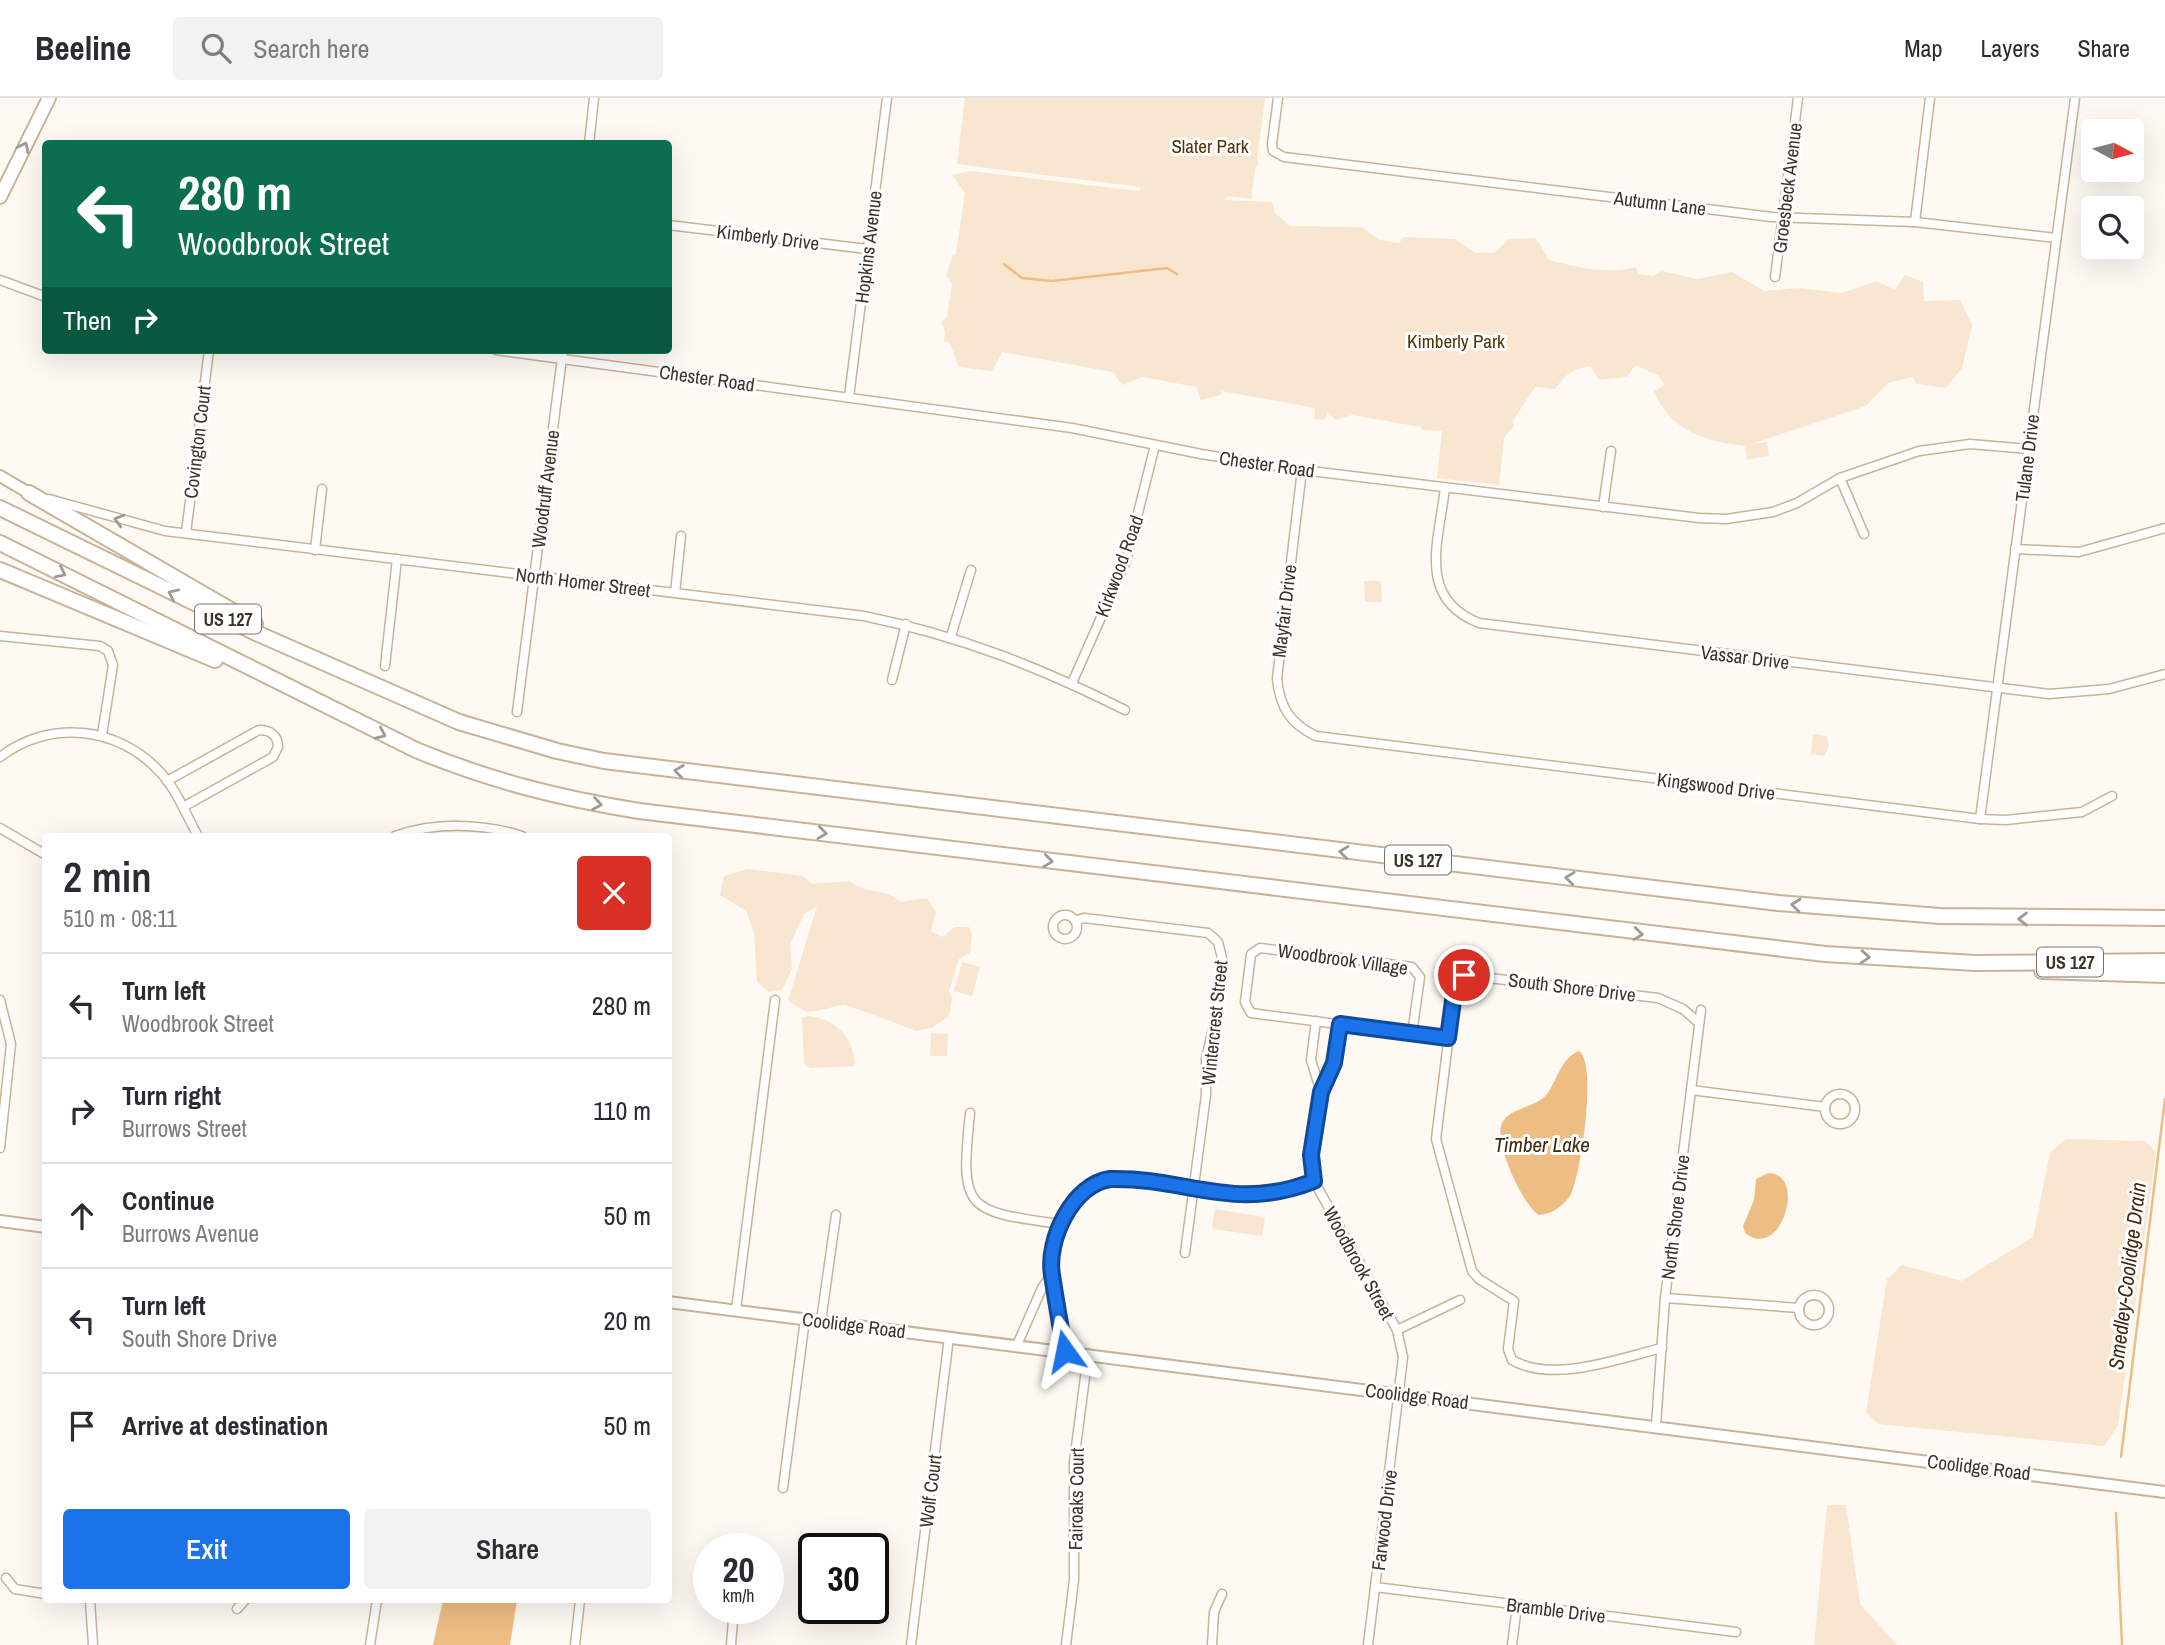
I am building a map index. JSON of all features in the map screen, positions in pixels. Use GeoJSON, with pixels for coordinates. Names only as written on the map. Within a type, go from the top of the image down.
{"type":"FeatureCollection","features":[{"type":"Feature","properties":{"kind":"highway"},"geometry":{"type":"LineString","coordinates":[[29,493],[260,626],[459,722]]}},
{"type":"Feature","properties":{"kind":"highway","name":"US 127"},"geometry":{"type":"LineString","coordinates":[[0,508],[254,632],[459,722],[557,751],[604,761],[1046,817],[1844,909],[1952,916],[2091,920],[2165,918]]}},
{"type":"Feature","properties":{"kind":"highway","name":"US 127"},"geometry":{"type":"LineString","coordinates":[[0,543],[416,750],[474,774],[561,798],[639,811],[1856,957],[1975,963],[2165,961]]}},
{"type":"Feature","properties":{"kind":"highway"},"geometry":{"type":"LineString","coordinates":[[0,570],[320,704]]}},
{"type":"Feature","properties":{"kind":"highway"},"geometry":{"type":"LineString","coordinates":[[2091,920],[2165,909]]}},
{"type":"Feature","properties":{"kind":"highway"},"geometry":{"type":"LineString","coordinates":[[1975,963],[2047,971],[2165,975]]}},
{"type":"Feature","properties":{"kind":"main road"},"geometry":{"type":"LineString","coordinates":[[0,197],[49,98]]}},
{"type":"Feature","properties":{"kind":"street"},"geometry":{"type":"LineString","coordinates":[[589,140],[594,98]]}},
{"type":"Feature","properties":{"kind":"street","name":"Hopkins Avenue"},"geometry":{"type":"LineString","coordinates":[[849,397],[887,98]]}},
{"type":"Feature","properties":{"kind":"street","name":"Autumn Lane"},"geometry":{"type":"LineString","coordinates":[[1278,98],[1272,144],[1273,151],[1284,158],[1783,217],[1915,222],[2056,238]]}},
{"type":"Feature","properties":{"kind":"street","name":"Groesbeck Avenue"},"geometry":{"type":"LineString","coordinates":[[1775,277],[1798,98]]}},
{"type":"Feature","properties":{"kind":"street"},"geometry":{"type":"LineString","coordinates":[[1915,222],[1930,98]]}},
{"type":"Feature","properties":{"kind":"street","name":"Tulane Drive"},"geometry":{"type":"LineString","coordinates":[[1980,819],[2075,98]]}},
{"type":"Feature","properties":{"kind":"street","name":"Kimberly Drive"},"geometry":{"type":"LineString","coordinates":[[672,225],[867,249]]}},
{"type":"Feature","properties":{"kind":"street"},"geometry":{"type":"LineString","coordinates":[[0,280],[42,296]]}},
{"type":"Feature","properties":{"kind":"street","name":"Covington Court"},"geometry":{"type":"LineString","coordinates":[[186,533],[208,354]]}},
{"type":"Feature","properties":{"kind":"street","name":"Chester Road"},"geometry":{"type":"LineString","coordinates":[[562,354],[1072,428],[1302,470],[1699,518],[1749,517],[1797,503],[1840,478],[1919,451],[1970,444],[2029,449]]}},
{"type":"Feature","properties":{"kind":"street","name":"Woodruff Avenue"},"geometry":{"type":"LineString","coordinates":[[517,712],[562,354]]}},
{"type":"Feature","properties":{"kind":"street","name":"Kirkwood Road"},"geometry":{"type":"LineString","coordinates":[[1072,683],[1126,561],[1156,445]]}},
{"type":"Feature","properties":{"kind":"street"},"geometry":{"type":"LineString","coordinates":[[1603,507],[1611,451]]}},
{"type":"Feature","properties":{"kind":"street","name":"Mayfair Drive"},"geometry":{"type":"LineString","coordinates":[[1302,470],[1277,679],[1279,696],[1291,720],[1316,736]]}},
{"type":"Feature","properties":{"kind":"street"},"geometry":{"type":"LineString","coordinates":[[0,476],[29,493]]}},
{"type":"Feature","properties":{"kind":"street"},"geometry":{"type":"LineString","coordinates":[[1840,478],[1864,534]]}},
{"type":"Feature","properties":{"kind":"street","name":"Vassar Drive"},"geometry":{"type":"LineString","coordinates":[[1445,488],[1436,567],[1437,581],[1450,606],[1479,623],[1997,689],[2079,693],[2109,689],[2165,674]]}},
{"type":"Feature","properties":{"kind":"street"},"geometry":{"type":"LineString","coordinates":[[314,550],[322,489]]}},
{"type":"Feature","properties":{"kind":"street","name":"North Homer Street"},"geometry":{"type":"LineString","coordinates":[[29,493],[123,522],[186,533],[854,614],[906,624],[951,636],[1072,683],[1125,710]]}},
{"type":"Feature","properties":{"kind":"street"},"geometry":{"type":"LineString","coordinates":[[2015,549],[2078,552],[2165,528]]}},
{"type":"Feature","properties":{"kind":"street"},"geometry":{"type":"LineString","coordinates":[[675,593],[681,536]]}},
{"type":"Feature","properties":{"kind":"street"},"geometry":{"type":"LineString","coordinates":[[385,666],[397,559]]}},
{"type":"Feature","properties":{"kind":"street"},"geometry":{"type":"LineString","coordinates":[[951,636],[971,570]]}},
{"type":"Feature","properties":{"kind":"street"},"geometry":{"type":"LineString","coordinates":[[892,680],[906,624]]}},
{"type":"Feature","properties":{"kind":"street"},"geometry":{"type":"LineString","coordinates":[[0,636],[100,646],[108,650],[113,665],[102,735]]}},
{"type":"Feature","properties":{"kind":"street"},"geometry":{"type":"LineString","coordinates":[[167,781],[256,731],[265,730],[276,737],[278,747],[273,757],[183,807]]}},
{"type":"Feature","properties":{"kind":"street"},"geometry":{"type":"LineString","coordinates":[[0,757],[41,736],[65,732],[102,735],[134,750],[167,781],[196,833]]}},
{"type":"Feature","properties":{"kind":"street","name":"Kingswood Drive"},"geometry":{"type":"LineString","coordinates":[[1316,736],[1980,819],[2006,820],[2082,812],[2112,796]]}},
{"type":"Feature","properties":{"kind":"street"},"geometry":{"type":"LineString","coordinates":[[408,833],[462,826],[510,833]]}},
{"type":"Feature","properties":{"kind":"street"},"geometry":{"type":"LineString","coordinates":[[0,828],[42,853]]}},
{"type":"Feature","properties":{"kind":"street","name":"Wintercrest Street"},"geometry":{"type":"LineString","coordinates":[[1075,921],[1084,918],[1208,933],[1218,942],[1223,961],[1215,1020],[1206,1059],[1206,1095],[1185,1253]]}},
{"type":"Feature","properties":{"kind":"street","name":"Woodbrook Village"},"geometry":{"type":"LineString","coordinates":[[1316,1021],[1248,1010],[1245,1002],[1251,954],[1260,948],[1412,967],[1420,977],[1412,1034]]}},
{"type":"Feature","properties":{"kind":"street","name":"South Shore Drive"},"geometry":{"type":"LineString","coordinates":[[1662,1348],[1578,1370],[1523,1364],[1512,1360],[1508,1349],[1514,1301],[1479,1279],[1472,1271],[1436,1139],[1455,986],[1459,978],[1468,974],[1658,998],[1683,1009],[1699,1023]]}},
{"type":"Feature","properties":{"kind":"street"},"geometry":{"type":"LineString","coordinates":[[0,1000],[11,1044],[0,1148]]}},
{"type":"Feature","properties":{"kind":"street"},"geometry":{"type":"LineString","coordinates":[[736,1310],[775,1000]]}},
{"type":"Feature","properties":{"kind":"street","name":"North Shore Drive"},"geometry":{"type":"LineString","coordinates":[[1656,1425],[1665,1298],[1701,1010]]}},
{"type":"Feature","properties":{"kind":"street"},"geometry":{"type":"LineString","coordinates":[[1316,1021],[1448,1038]]}},
{"type":"Feature","properties":{"kind":"street","name":"Woodbrook Street"},"geometry":{"type":"LineString","coordinates":[[1316,1021],[1312,1068],[1321,1092]]}},
{"type":"Feature","properties":{"kind":"street","name":"Woodbrook Street"},"geometry":{"type":"LineString","coordinates":[[1340,1024],[1332,1071],[1321,1092],[1311,1155],[1314,1181],[1397,1330],[1403,1357],[1400,1395]]}},
{"type":"Feature","properties":{"kind":"street"},"geometry":{"type":"LineString","coordinates":[[1312,1068],[1322,1076],[1332,1071]]}},
{"type":"Feature","properties":{"kind":"street"},"geometry":{"type":"LineString","coordinates":[[1691,1090],[1825,1107]]}},
{"type":"Feature","properties":{"kind":"street"},"geometry":{"type":"LineString","coordinates":[[970,1113],[964,1165],[965,1180],[973,1198],[990,1213],[1060,1224]]}},
{"type":"Feature","properties":{"kind":"street"},"geometry":{"type":"LineString","coordinates":[[1065,1351],[1051,1275],[1060,1224],[1079,1196],[1104,1180],[1258,1196],[1282,1192],[1314,1181]]}},
{"type":"Feature","properties":{"kind":"street"},"geometry":{"type":"LineString","coordinates":[[821,1321],[836,1215]]}},
{"type":"Feature","properties":{"kind":"street"},"geometry":{"type":"LineString","coordinates":[[0,1222],[42,1227]]}},
{"type":"Feature","properties":{"kind":"street"},"geometry":{"type":"LineString","coordinates":[[1017,1345],[1046,1280],[1051,1275]]}},
{"type":"Feature","properties":{"kind":"street"},"geometry":{"type":"LineString","coordinates":[[1665,1298],[1799,1308]]}},
{"type":"Feature","properties":{"kind":"street"},"geometry":{"type":"LineString","coordinates":[[1397,1330],[1460,1300]]}},
{"type":"Feature","properties":{"kind":"street","name":"Coolidge Road"},"geometry":{"type":"LineString","coordinates":[[672,1302],[1656,1425],[2165,1492]]}},
{"type":"Feature","properties":{"kind":"street"},"geometry":{"type":"LineString","coordinates":[[783,1488],[805,1319]]}},
{"type":"Feature","properties":{"kind":"street","name":"Wolf Court"},"geometry":{"type":"LineString","coordinates":[[911,1645],[949,1337]]}},
{"type":"Feature","properties":{"kind":"street","name":"Fairoaks Court"},"geometry":{"type":"LineString","coordinates":[[1066,1645],[1074,1580],[1074,1462],[1088,1354]]}},
{"type":"Feature","properties":{"kind":"street","name":"Farwood Drive"},"geometry":{"type":"LineString","coordinates":[[1368,1645],[1400,1395]]}},
{"type":"Feature","properties":{"kind":"street"},"geometry":{"type":"LineString","coordinates":[[6,1578],[15,1589],[42,1593]]}},
{"type":"Feature","properties":{"kind":"street","name":"Bramble Drive"},"geometry":{"type":"LineString","coordinates":[[1376,1587],[1736,1632]]}},
{"type":"Feature","properties":{"kind":"street"},"geometry":{"type":"LineString","coordinates":[[1212,1645],[1214,1612],[1222,1594]]}},
{"type":"Feature","properties":{"kind":"street"},"geometry":{"type":"LineString","coordinates":[[89,1603],[93,1645]]}},
{"type":"Feature","properties":{"kind":"street"},"geometry":{"type":"LineString","coordinates":[[237,1609],[242,1603]]}},
{"type":"Feature","properties":{"kind":"street"},"geometry":{"type":"LineString","coordinates":[[370,1645],[377,1603]]}},
{"type":"Feature","properties":{"kind":"street"},"geometry":{"type":"LineString","coordinates":[[575,1645],[580,1603]]}},
{"type":"Feature","properties":{"kind":"street"},"geometry":{"type":"LineString","coordinates":[[1512,1645],[1517,1606]]}},
{"type":"Feature","properties":{"kind":"street"},"geometry":{"type":"LineString","coordinates":[[731,1645],[733,1624]]}},
{"type":"Feature","properties":{"kind":"green space","name":"Kimberly Park"},"geometry":{"type":"Polygon","coordinates":[[[965,98],[1265,98],[1257,159],[1259,164],[1255,169],[1251,199],[1227,196],[1225,200],[1272,202],[1275,213],[1290,226],[1362,227],[1380,240],[1399,243],[1404,237],[1455,239],[1476,253],[1494,253],[1509,239],[1536,238],[1549,260],[1570,265],[1604,270],[1636,267],[1638,274],[1653,276],[1661,271],[1698,279],[1732,272],[1764,291],[1799,288],[1842,293],[1877,281],[1895,290],[1905,275],[1923,282],[1924,301],[1960,300],[1972,325],[1962,368],[1946,388],[1916,384],[1913,377],[1888,383],[1866,406],[1751,444],[1767,442],[1769,456],[1747,460],[1745,446],[1702,437],[1679,425],[1669,416],[1654,391],[1665,385],[1658,375],[1635,365],[1627,377],[1599,380],[1590,366],[1584,367],[1570,373],[1555,389],[1535,387],[1504,438],[1499,485],[1437,478],[1442,431],[1421,430],[1421,427],[1352,415],[1335,420],[1327,411],[1325,420],[1314,419],[1315,408],[1222,391],[1220,395],[1201,400],[1196,387],[1143,377],[1122,385],[1113,372],[1002,352],[992,371],[959,367],[950,343],[944,341],[945,332],[941,322],[947,317],[952,284],[946,275],[953,255],[956,254],[965,193],[952,175],[970,171],[1139,191],[1141,187],[957,164],[965,98]]]}},
{"type":"Feature","properties":{"kind":"green space"},"geometry":{"type":"Polygon","coordinates":[[[1364,581],[1381,581],[1382,602],[1365,602],[1364,581]]]}},
{"type":"Feature","properties":{"kind":"green space"},"geometry":{"type":"Polygon","coordinates":[[[1813,734],[1827,736],[1829,746],[1824,756],[1811,754],[1813,734]]]}},
{"type":"Feature","properties":{"kind":"green space"},"geometry":{"type":"Polygon","coordinates":[[[748,869],[803,876],[812,884],[849,881],[902,902],[927,898],[936,912],[931,931],[942,937],[955,927],[969,927],[972,935],[970,953],[959,959],[949,991],[952,998],[949,1016],[932,1028],[916,1031],[844,1005],[806,1012],[788,1001],[817,906],[804,914],[790,944],[792,969],[782,990],[769,992],[757,982],[754,933],[746,911],[720,895],[724,876],[748,869]]]}},
{"type":"Feature","properties":{"kind":"green space"},"geometry":{"type":"Polygon","coordinates":[[[962,962],[980,967],[972,996],[954,991],[962,962]]]}},
{"type":"Feature","properties":{"kind":"green space"},"geometry":{"type":"Polygon","coordinates":[[[802,1017],[828,1021],[842,1032],[851,1047],[855,1066],[810,1068],[804,1063],[802,1017]]]}},
{"type":"Feature","properties":{"kind":"green space"},"geometry":{"type":"Polygon","coordinates":[[[931,1033],[948,1034],[947,1056],[930,1056],[931,1033]]]}},
{"type":"Feature","properties":{"kind":"green space"},"geometry":{"type":"Polygon","coordinates":[[[2066,1139],[2145,1141],[2156,1152],[2118,1426],[2104,1446],[1878,1424],[1866,1412],[1887,1279],[1902,1265],[1961,1281],[2033,1237],[2050,1153],[2066,1139]]]}},
{"type":"Feature","properties":{"kind":"green space"},"geometry":{"type":"Polygon","coordinates":[[[1215,1209],[1265,1217],[1262,1236],[1212,1229],[1215,1209]]]}},
{"type":"Feature","properties":{"kind":"green space"},"geometry":{"type":"Polygon","coordinates":[[[1827,1505],[1846,1505],[1860,1604],[1897,1645],[1814,1645],[1827,1505]]]}},
{"type":"Feature","properties":{"kind":"water","name":"Timber Lake"},"geometry":{"type":"Polygon","coordinates":[[[1579,1051],[1587,1076],[1587,1098],[1574,1186],[1570,1196],[1560,1207],[1539,1215],[1525,1199],[1511,1172],[1502,1144],[1502,1123],[1511,1114],[1542,1099],[1564,1064],[1579,1051]]]}},
{"type":"Feature","properties":{"kind":"water"},"geometry":{"type":"Polygon","coordinates":[[[1768,1173],[1780,1177],[1786,1186],[1788,1200],[1779,1227],[1769,1236],[1758,1239],[1745,1233],[1743,1226],[1754,1200],[1756,1179],[1768,1173]]]}},
{"type":"Feature","properties":{"kind":"water"},"geometry":{"type":"Polygon","coordinates":[[[442,1603],[517,1603],[510,1645],[433,1645],[442,1603]]]}},
{"type":"Feature","properties":{"kind":"waterway"},"geometry":{"type":"LineString","coordinates":[[1004,264],[1022,278],[1052,281],[1167,268],[1177,274]]}},
{"type":"Feature","properties":{"kind":"waterway","name":"Smedley-Coolidge Drain"},"geometry":{"type":"LineString","coordinates":[[2121,1457],[2165,1099]]}},
{"type":"Feature","properties":{"kind":"waterway","name":"Smedley-Coolidge Drain"},"geometry":{"type":"LineString","coordinates":[[2116,1513],[2122,1645]]}},
{"type":"Feature","properties":{"kind":"route"},"geometry":{"type":"LineString","coordinates":[[1065,1351],[1055,1282],[1051,1275],[1055,1240],[1060,1224],[1079,1196],[1093,1184],[1110,1179],[1258,1196],[1290,1190],[1314,1181],[1311,1155],[1321,1092],[1332,1071],[1340,1024],[1448,1038],[1455,986],[1464,975]]}},
{"type":"Feature","properties":{"kind":"park label","name":"Slater Park"},"geometry":{"type":"Point","coordinates":[1210,146]}}]}
